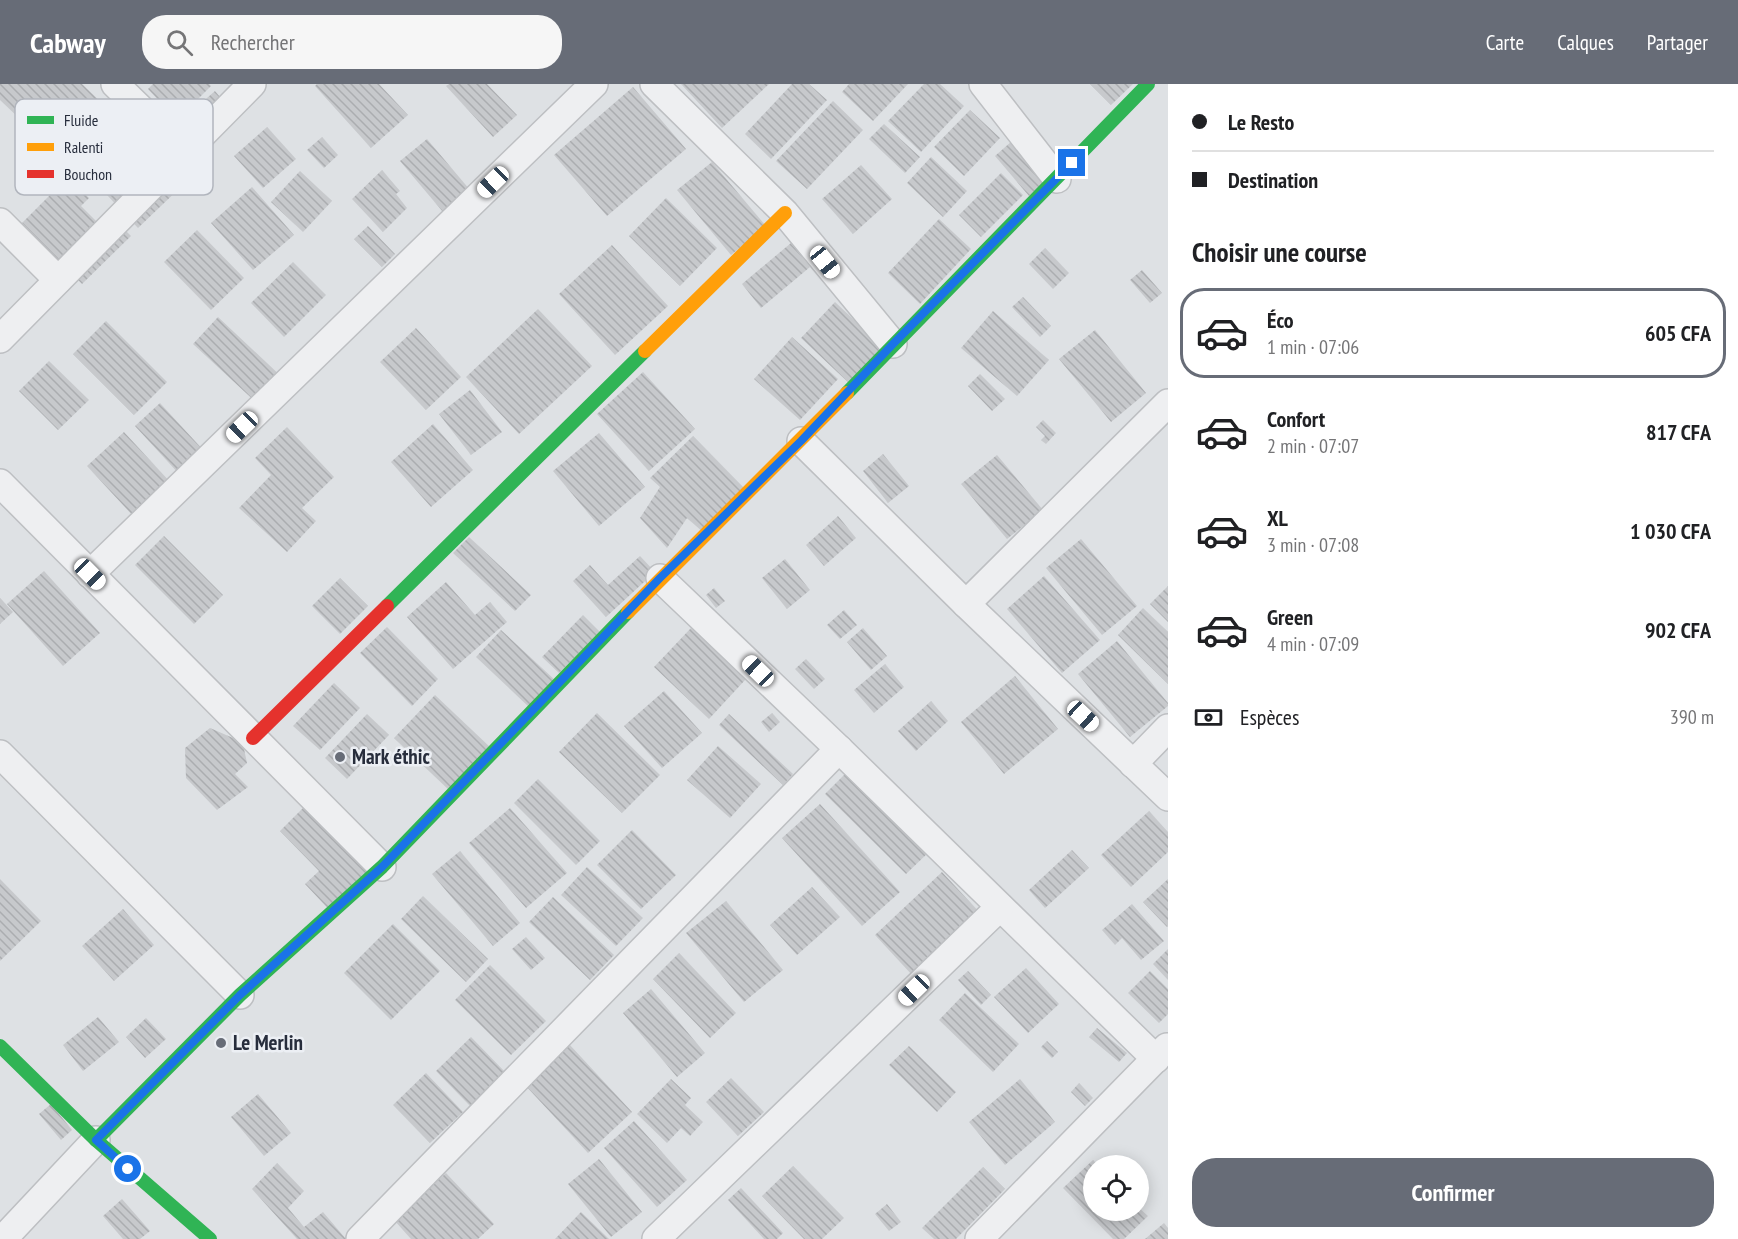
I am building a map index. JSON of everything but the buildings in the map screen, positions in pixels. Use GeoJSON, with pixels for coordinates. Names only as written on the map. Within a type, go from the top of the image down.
{"type":"FeatureCollection","features":[{"type":"Feature","properties":{"kind":"street"},"geometry":{"type":"LineString","coordinates":[[115,84],[130,99]]}},
{"type":"Feature","properties":{"kind":"street"},"geometry":{"type":"LineString","coordinates":[[213,124],[252,84]]}},
{"type":"Feature","properties":{"kind":"street"},"geometry":{"type":"LineString","coordinates":[[90,574],[594,84]]}},
{"type":"Feature","properties":{"kind":"street"},"geometry":{"type":"LineString","coordinates":[[654,84],[784,213],[893,344]]}},
{"type":"Feature","properties":{"kind":"street"},"geometry":{"type":"LineString","coordinates":[[983,84],[1057,179]]}},
{"type":"Feature","properties":{"kind":"street"},"geometry":{"type":"LineString","coordinates":[[3,1239],[96,1140],[240,995],[382,867],[660,578],[801,441],[1148,84]]}},
{"type":"Feature","properties":{"kind":"street"},"geometry":{"type":"LineString","coordinates":[[0,339],[142,195]]}},
{"type":"Feature","properties":{"kind":"street"},"geometry":{"type":"LineString","coordinates":[[254,738],[784,213]]}},
{"type":"Feature","properties":{"kind":"street"},"geometry":{"type":"LineString","coordinates":[[0,222],[58,280]]}},
{"type":"Feature","properties":{"kind":"street"},"geometry":{"type":"LineString","coordinates":[[966,604],[1168,403]]}},
{"type":"Feature","properties":{"kind":"street"},"geometry":{"type":"LineString","coordinates":[[801,441],[966,604],[1168,797]]}},
{"type":"Feature","properties":{"kind":"street"},"geometry":{"type":"LineString","coordinates":[[0,483],[382,867]]}},
{"type":"Feature","properties":{"kind":"street"},"geometry":{"type":"LineString","coordinates":[[660,578],[1000,907],[1162,1053],[979,1239]]}},
{"type":"Feature","properties":{"kind":"street"},"geometry":{"type":"LineString","coordinates":[[1133,764],[1168,728]]}},
{"type":"Feature","properties":{"kind":"street"},"geometry":{"type":"LineString","coordinates":[[360,1239],[839,749]]}},
{"type":"Feature","properties":{"kind":"street"},"geometry":{"type":"LineString","coordinates":[[0,754],[240,995]]}},
{"type":"Feature","properties":{"kind":"street"},"geometry":{"type":"LineString","coordinates":[[656,1239],[1000,907]]}},
{"type":"Feature","properties":{"kind":"street"},"geometry":{"type":"LineString","coordinates":[[0,1046],[96,1140],[210,1239]]}},
{"type":"Feature","properties":{"kind":"traffic: fast"},"geometry":{"type":"LineString","coordinates":[[847,393],[1148,84]]}},
{"type":"Feature","properties":{"kind":"traffic: fast"},"geometry":{"type":"LineString","coordinates":[[387,606],[645,351]]}},
{"type":"Feature","properties":{"kind":"traffic: fast"},"geometry":{"type":"LineString","coordinates":[[96,1140],[240,995],[382,867],[628,612]]}},
{"type":"Feature","properties":{"kind":"traffic: fast"},"geometry":{"type":"LineString","coordinates":[[0,1046],[96,1140],[210,1239]]}},
{"type":"Feature","properties":{"kind":"traffic: slow"},"geometry":{"type":"LineString","coordinates":[[645,351],[785,213]]}},
{"type":"Feature","properties":{"kind":"traffic: slow"},"geometry":{"type":"LineString","coordinates":[[628,612],[847,393]]}},
{"type":"Feature","properties":{"kind":"traffic: jam"},"geometry":{"type":"LineString","coordinates":[[253,738],[387,606]]}},
{"type":"Feature","properties":{"kind":"place","name":"Mark éthic"},"geometry":{"type":"Point","coordinates":[340,757]}},
{"type":"Feature","properties":{"kind":"place","name":"Le Merlin"},"geometry":{"type":"Point","coordinates":[221,1043]}},
{"type":"Feature","properties":{"kind":"route"},"geometry":{"type":"LineString","coordinates":[[128,1169],[96,1140],[240,995],[382,867],[660,578],[801,441],[893,344],[1072,163]]}}]}
